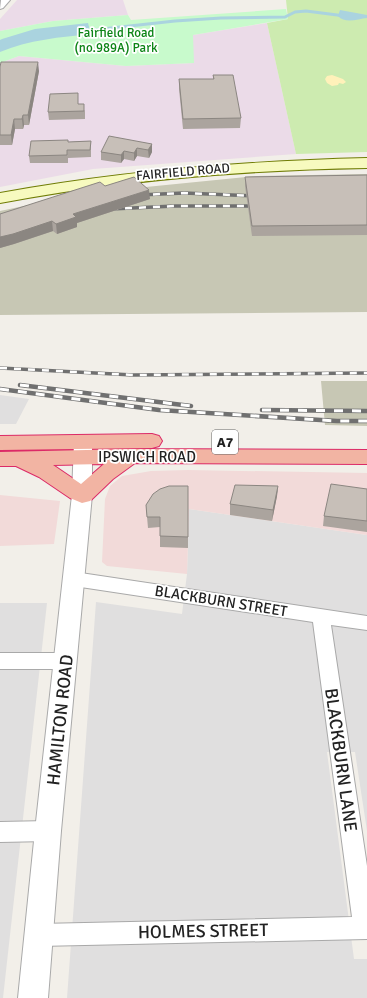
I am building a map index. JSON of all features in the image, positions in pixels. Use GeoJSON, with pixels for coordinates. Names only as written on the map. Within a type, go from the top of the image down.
{"type":"FeatureCollection","features":[{"type":"Feature","properties":{"kind":"highway","name":"IPSWICH ROAD"},"geometry":{"type":"LineString","coordinates":[[0,443],[83,449],[130,456],[367,457]]}},
{"type":"Feature","properties":{"kind":"highway","name":"IPSWICH ROAD"},"geometry":{"type":"LineString","coordinates":[[10,459],[83,449],[367,443]]}},
{"type":"Feature","properties":{"kind":"highway"},"geometry":{"type":"LineString","coordinates":[[10,459],[49,472],[61,480],[70,489],[82,495],[105,474],[130,456]]}},
{"type":"Feature","properties":{"kind":"main road","name":"FAIRFIELD ROAD"},"geometry":{"type":"LineString","coordinates":[[0,198],[79,184],[147,175],[271,164],[367,163]]}},
{"type":"Feature","properties":{"kind":"street"},"geometry":{"type":"LineString","coordinates":[[0,6],[6,0]]}},
{"type":"Feature","properties":{"kind":"street","name":"HAMILTON ROAD"},"geometry":{"type":"LineString","coordinates":[[34,998],[48,831],[82,495],[83,449]]}},
{"type":"Feature","properties":{"kind":"street","name":"BLACKBURN STREET"},"geometry":{"type":"LineString","coordinates":[[74,579],[367,622]]}},
{"type":"Feature","properties":{"kind":"street","name":"BLACKBURN LANE"},"geometry":{"type":"LineString","coordinates":[[321,616],[366,928]]}},
{"type":"Feature","properties":{"kind":"street"},"geometry":{"type":"LineString","coordinates":[[0,661],[66,661]]}},
{"type":"Feature","properties":{"kind":"street"},"geometry":{"type":"LineString","coordinates":[[0,832],[48,831]]}},
{"type":"Feature","properties":{"kind":"street","name":"HOLMES STREET"},"geometry":{"type":"LineString","coordinates":[[39,935],[366,928]]}},
{"type":"Feature","properties":{"kind":"shaded area"},"geometry":{"type":"Polygon","coordinates":[[[17,0],[123,0],[128,15],[53,21],[0,31],[0,19],[17,0]]]}},
{"type":"Feature","properties":{"kind":"shaded area"},"geometry":{"type":"Polygon","coordinates":[[[267,23],[296,154],[93,169],[0,187],[0,63],[19,56],[126,66],[193,63],[193,35],[267,23]]]}},
{"type":"Feature","properties":{"kind":"shaded area"},"geometry":{"type":"Polygon","coordinates":[[[367,174],[367,312],[0,315],[0,211],[62,198],[126,189],[257,176],[367,174]]]}},
{"type":"Feature","properties":{"kind":"shaded area"},"geometry":{"type":"Polygon","coordinates":[[[321,381],[367,381],[367,426],[325,425],[321,381]]]}},
{"type":"Feature","properties":{"kind":"shaded area"},"geometry":{"type":"Polygon","coordinates":[[[0,395],[29,399],[16,424],[0,424],[0,395]]]}},
{"type":"Feature","properties":{"kind":"shaded area"},"geometry":{"type":"Polygon","coordinates":[[[188,470],[367,473],[367,535],[189,509],[187,574],[107,566],[102,562],[105,499],[110,486],[122,476],[151,471],[188,470]]]}},
{"type":"Feature","properties":{"kind":"shaded area"},"geometry":{"type":"Polygon","coordinates":[[[0,495],[60,501],[54,544],[0,546],[0,495]]]}},
{"type":"Feature","properties":{"kind":"shaded area"},"geometry":{"type":"Polygon","coordinates":[[[189,509],[367,535],[367,831],[355,752],[327,752],[354,959],[367,959],[367,998],[67,998],[96,602],[182,614],[187,574],[189,509]]]}},
{"type":"Feature","properties":{"kind":"shaded area"},"geometry":{"type":"Polygon","coordinates":[[[0,603],[47,603],[3,998],[0,998],[0,603]]]}},
{"type":"Feature","properties":{"kind":"green space"},"geometry":{"type":"Polygon","coordinates":[[[286,0],[367,0],[367,152],[296,154],[267,23],[288,19],[286,0]]]}},
{"type":"Feature","properties":{"kind":"green space","name":"Fairfield Road (no.989A) Park"},"geometry":{"type":"Polygon","coordinates":[[[286,9],[288,19],[193,35],[194,63],[126,66],[19,56],[0,63],[0,31],[53,21],[128,15],[131,20],[286,9]]]}},
{"type":"Feature","properties":{"kind":"sand"},"geometry":{"type":"Polygon","coordinates":[[[332,75],[343,79],[346,82],[332,86],[327,83],[325,79],[327,76],[332,75]]]}},
{"type":"Feature","properties":{"kind":"water"},"geometry":{"type":"Polygon","coordinates":[[[340,10],[367,15],[367,18],[344,20],[338,16],[340,10]]]}},
{"type":"Feature","properties":{"kind":"water"},"geometry":{"type":"Polygon","coordinates":[[[88,23],[91,34],[33,42],[0,52],[0,40],[2,39],[35,29],[88,23]]]}},
{"type":"Feature","properties":{"kind":"building"},"geometry":{"type":"Polygon","coordinates":[[[1,62],[38,62],[28,115],[23,115],[22,119],[14,119],[11,135],[0,135],[1,62]]]}},
{"type":"Feature","properties":{"kind":"building"},"geometry":{"type":"Polygon","coordinates":[[[213,75],[233,75],[241,118],[183,119],[179,79],[214,79],[213,75]]]}},
{"type":"Feature","properties":{"kind":"building"},"geometry":{"type":"Polygon","coordinates":[[[78,93],[78,104],[84,104],[84,111],[48,112],[50,94],[78,93]]]}},
{"type":"Feature","properties":{"kind":"building"},"geometry":{"type":"Polygon","coordinates":[[[109,136],[152,144],[148,150],[137,148],[134,153],[124,151],[121,155],[101,152],[109,136]]]}},
{"type":"Feature","properties":{"kind":"building"},"geometry":{"type":"Polygon","coordinates":[[[68,140],[68,142],[91,141],[90,150],[67,150],[67,155],[29,156],[31,141],[68,140]]]}},
{"type":"Feature","properties":{"kind":"building"},"geometry":{"type":"Polygon","coordinates":[[[367,175],[367,225],[252,226],[245,177],[367,175]]]}},
{"type":"Feature","properties":{"kind":"building"},"geometry":{"type":"Polygon","coordinates":[[[134,177],[149,190],[73,214],[76,217],[56,224],[52,221],[0,237],[0,214],[100,182],[105,186],[134,177]]]}},
{"type":"Feature","properties":{"kind":"building"},"geometry":{"type":"Polygon","coordinates":[[[331,484],[367,489],[367,521],[324,516],[331,484]]]}},
{"type":"Feature","properties":{"kind":"building"},"geometry":{"type":"Polygon","coordinates":[[[235,485],[278,486],[273,510],[230,504],[235,485]]]}},
{"type":"Feature","properties":{"kind":"building"},"geometry":{"type":"Polygon","coordinates":[[[169,486],[188,486],[188,537],[160,536],[160,517],[147,517],[146,505],[153,494],[160,489],[169,486]]]}},
{"type":"Feature","properties":{"kind":"waterway"},"geometry":{"type":"LineString","coordinates":[[84,31],[175,21],[221,18],[285,17],[295,12],[306,11],[345,16]]}},
{"type":"Feature","properties":{"kind":"railway"},"geometry":{"type":"LineString","coordinates":[[139,195],[184,193],[256,196]]}},
{"type":"Feature","properties":{"kind":"railway"},"geometry":{"type":"LineString","coordinates":[[111,209],[175,206],[259,206]]}},
{"type":"Feature","properties":{"kind":"railway"},"geometry":{"type":"LineString","coordinates":[[0,368],[133,375],[367,373]]}},
{"type":"Feature","properties":{"kind":"railway"},"geometry":{"type":"LineString","coordinates":[[20,385],[191,406]]}},
{"type":"Feature","properties":{"kind":"railway"},"geometry":{"type":"LineString","coordinates":[[0,389],[159,410],[337,421],[367,421]]}},
{"type":"Feature","properties":{"kind":"railway"},"geometry":{"type":"LineString","coordinates":[[262,410],[367,411]]}}]}
